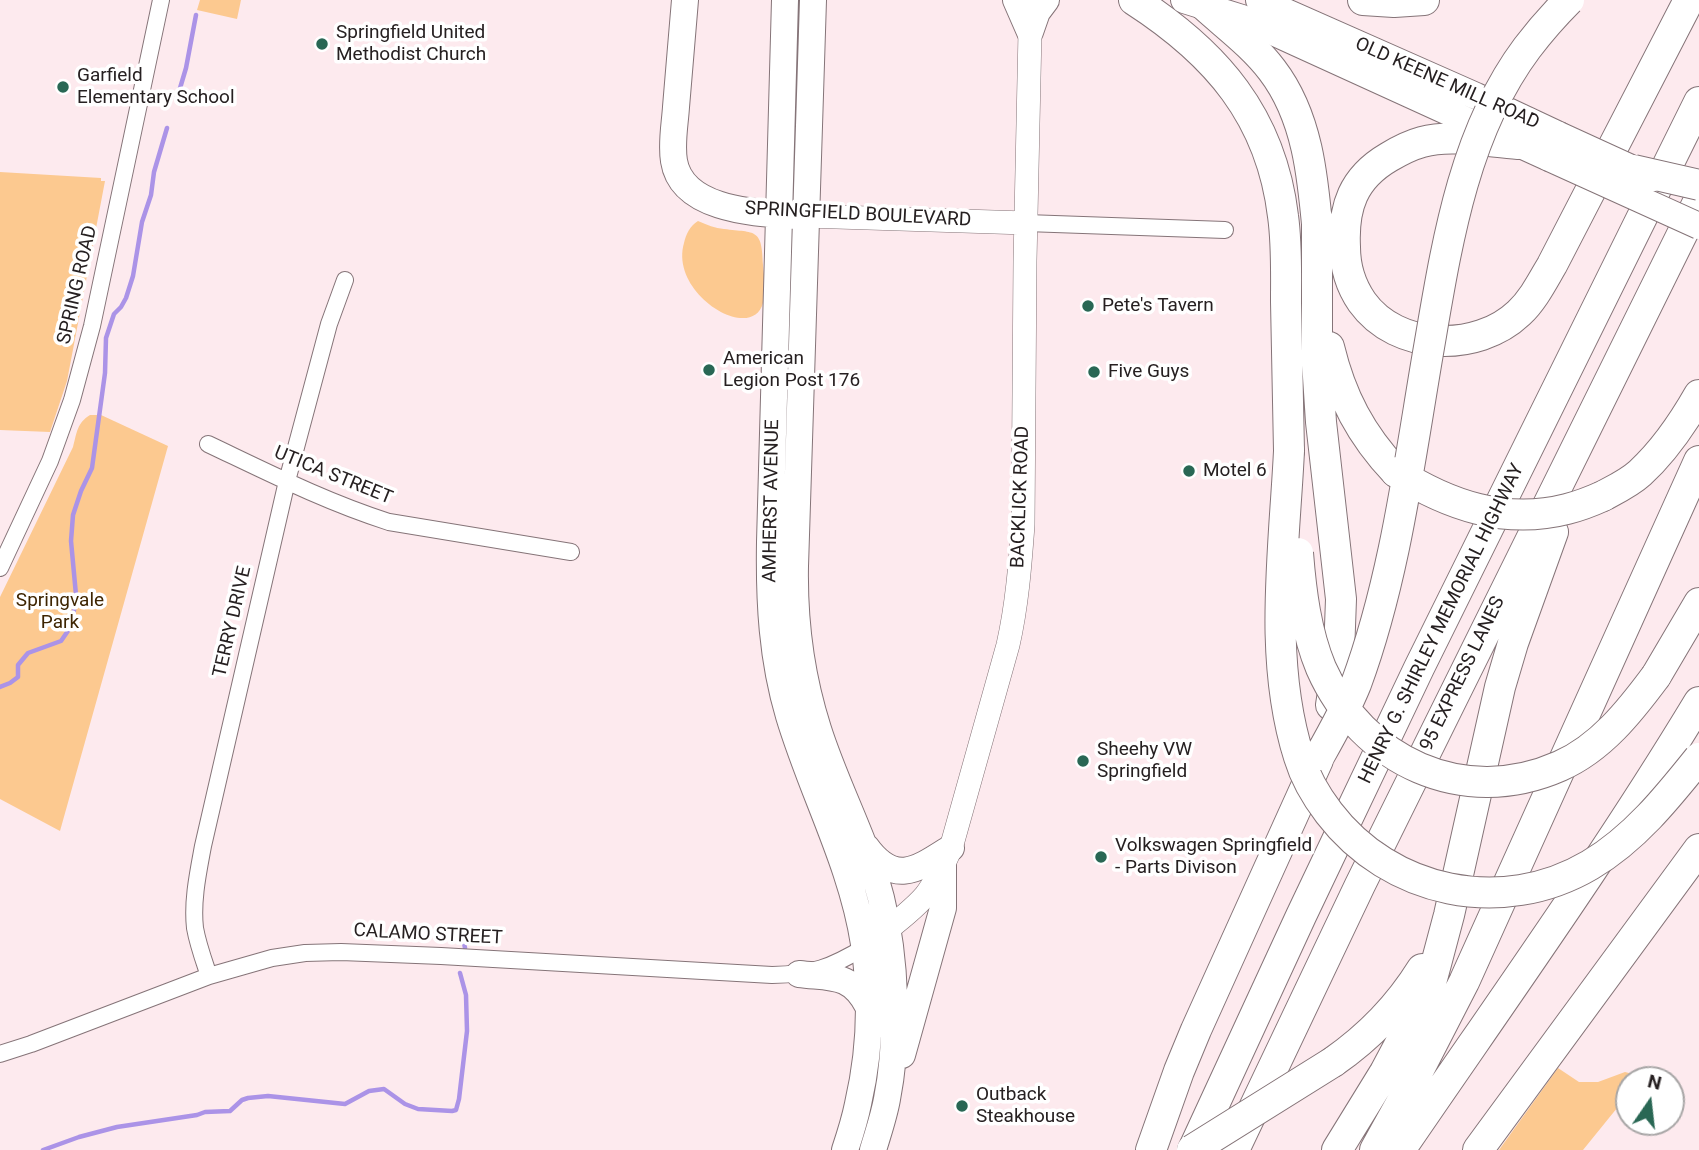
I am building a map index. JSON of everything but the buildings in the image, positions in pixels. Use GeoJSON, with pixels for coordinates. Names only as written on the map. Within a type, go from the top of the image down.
{"type":"FeatureCollection","features":[{"type":"Feature","properties":{"kind":"highway"},"geometry":{"type":"LineString","coordinates":[[1134,0],[1174,28],[1211,61],[1237,92],[1250,113],[1271,161],[1283,217],[1289,451],[1305,608],[1316,655],[1334,692],[1369,737],[1409,764],[1452,778],[1498,782],[1539,774],[1561,766],[1596,743],[1634,707],[1657,676],[1699,603]]}},
{"type":"Feature","properties":{"kind":"highway"},"geometry":{"type":"LineString","coordinates":[[1363,0],[1424,0]]}},
{"type":"Feature","properties":{"kind":"highway"},"geometry":{"type":"LineString","coordinates":[[1151,1150],[1196,1030],[1320,755],[1355,686],[1387,577],[1444,264],[1467,172],[1483,129],[1508,79],[1526,49],[1569,0]]}},
{"type":"Feature","properties":{"kind":"highway"},"geometry":{"type":"LineString","coordinates":[[1518,144],[1444,138],[1422,142],[1390,156],[1365,175],[1349,203],[1344,234],[1345,252],[1355,290],[1363,304],[1376,317],[1407,334],[1444,342],[1483,335],[1504,325],[1519,313],[1533,297],[1552,265],[1689,0]]}},
{"type":"Feature","properties":{"kind":"highway"},"geometry":{"type":"LineString","coordinates":[[1194,3],[1243,39],[1272,70],[1290,100],[1307,147],[1314,188],[1325,316],[1336,375],[1365,435],[1396,472],[1419,486],[1464,506],[1515,514],[1567,509],[1603,496],[1631,480],[1671,439],[1699,395]]}},
{"type":"Feature","properties":{"kind":"highway","name":"HENRY G. SHIRLEY MEMORIAL HIGHWAY"},"geometry":{"type":"LineString","coordinates":[[1193,1150],[1289,940],[1419,668],[1699,102]]}},
{"type":"Feature","properties":{"kind":"highway"},"geometry":{"type":"LineString","coordinates":[[1634,170],[1699,185]]}},
{"type":"Feature","properties":{"kind":"highway","name":"95 EXPRESS LANES"},"geometry":{"type":"LineString","coordinates":[[1237,1145],[1360,884],[1699,200]]}},
{"type":"Feature","properties":{"kind":"highway"},"geometry":{"type":"LineString","coordinates":[[1317,217],[1317,361],[1321,422],[1341,599],[1339,654],[1320,755]]}},
{"type":"Feature","properties":{"kind":"highway"},"geometry":{"type":"LineString","coordinates":[[1338,1150],[1385,1072],[1432,979],[1497,699],[1513,643],[1550,537],[1615,368]]}},
{"type":"Feature","properties":{"kind":"highway"},"geometry":{"type":"LineString","coordinates":[[1289,451],[1281,602],[1282,660],[1292,732],[1306,776],[1325,808],[1341,829],[1380,861],[1417,880],[1461,891],[1509,892],[1537,887],[1590,865],[1615,847],[1655,811],[1699,758]]}},
{"type":"Feature","properties":{"kind":"highway"},"geometry":{"type":"LineString","coordinates":[[1375,1150],[1464,982],[1699,461]]}},
{"type":"Feature","properties":{"kind":"highway"},"geometry":{"type":"LineString","coordinates":[[1400,1150],[1531,961],[1642,794],[1699,702]]}},
{"type":"Feature","properties":{"kind":"highway"},"geometry":{"type":"LineString","coordinates":[[1478,1150],[1699,849]]}},
{"type":"Feature","properties":{"kind":"highway"},"geometry":{"type":"LineString","coordinates":[[1193,1150],[1333,1062],[1364,1039],[1400,1001],[1433,950],[1449,915]]}},
{"type":"Feature","properties":{"kind":"main road","name":"SPRINGFIELD BOULEVARD"},"geometry":{"type":"LineString","coordinates":[[685,0],[674,162],[689,188],[710,202],[741,211],[778,215],[1026,223]]}},
{"type":"Feature","properties":{"kind":"main road","name":"AMHERST AVENUE"},"geometry":{"type":"LineString","coordinates":[[785,0],[769,580],[773,638],[789,716],[846,873],[864,947]]}},
{"type":"Feature","properties":{"kind":"main road","name":"AMHERST AVENUE"},"geometry":{"type":"LineString","coordinates":[[813,0],[795,566],[796,621],[802,662],[818,728],[862,842],[881,899],[887,929]]}},
{"type":"Feature","properties":{"kind":"main road"},"geometry":{"type":"LineString","coordinates":[[1016,0],[1030,32]]}},
{"type":"Feature","properties":{"kind":"main road"},"geometry":{"type":"LineString","coordinates":[[1030,32],[1037,12],[1046,0]]}},
{"type":"Feature","properties":{"kind":"main road","name":"OLD KEENE MILL ROAD"},"geometry":{"type":"LineString","coordinates":[[1259,0],[1476,96],[1554,146]]}},
{"type":"Feature","properties":{"kind":"main road","name":"OLD KEENE MILL ROAD"},"geometry":{"type":"LineString","coordinates":[[1194,3],[1242,18],[1302,44],[1518,144],[1554,146],[1634,170],[1699,200]]}},
{"type":"Feature","properties":{"kind":"main road","name":"BACKLICK ROAD"},"geometry":{"type":"LineString","coordinates":[[864,947],[917,904],[926,894],[947,857],[1008,645],[1017,597],[1023,526],[1030,32]]}},
{"type":"Feature","properties":{"kind":"main road"},"geometry":{"type":"LineString","coordinates":[[1554,146],[1699,226]]}},
{"type":"Feature","properties":{"kind":"main road"},"geometry":{"type":"LineString","coordinates":[[862,842],[871,855],[896,871],[906,871],[947,857],[943,908],[906,1045],[873,1150]]}},
{"type":"Feature","properties":{"kind":"main road"},"geometry":{"type":"LineString","coordinates":[[887,929],[894,1022],[887,1100]]}},
{"type":"Feature","properties":{"kind":"main road"},"geometry":{"type":"LineString","coordinates":[[845,1150],[858,1105],[866,1056],[868,986],[864,947]]}},
{"type":"Feature","properties":{"kind":"main road"},"geometry":{"type":"LineString","coordinates":[[799,974],[849,982],[860,992],[868,1006]]}},
{"type":"Feature","properties":{"kind":"street","name":"SPRING ROAD"},"geometry":{"type":"LineString","coordinates":[[0,568],[50,461],[72,400],[92,326],[161,0]]}},
{"type":"Feature","properties":{"kind":"street","name":"SPRINGFIELD BOULEVARD"},"geometry":{"type":"LineString","coordinates":[[1026,223],[1225,230]]}},
{"type":"Feature","properties":{"kind":"street","name":"TERRY DRIVE"},"geometry":{"type":"LineString","coordinates":[[209,976],[195,929],[197,878],[287,481],[329,324],[345,280]]}},
{"type":"Feature","properties":{"kind":"street","name":"UTICA STREET"},"geometry":{"type":"LineString","coordinates":[[208,443],[312,494],[389,522],[571,552]]}},
{"type":"Feature","properties":{"kind":"street","name":"CALAMO STREET"},"geometry":{"type":"LineString","coordinates":[[0,1054],[209,976],[272,958],[305,953],[341,951],[761,975],[799,974],[830,966],[864,947]]}},
{"type":"Feature","properties":{"kind":"green space"},"geometry":{"type":"Polygon","coordinates":[[[200,0],[241,0],[237,19],[197,10],[200,0]]]}},
{"type":"Feature","properties":{"kind":"green space"},"geometry":{"type":"Polygon","coordinates":[[[0,172],[101,178],[101,181],[105,181],[67,381],[50,432],[0,430],[0,172]]]}},
{"type":"Feature","properties":{"kind":"green space"},"geometry":{"type":"Polygon","coordinates":[[[698,221],[717,228],[750,232],[759,238],[765,289],[763,303],[756,314],[744,318],[714,308],[688,280],[683,262],[684,243],[689,230],[698,221]]]}},
{"type":"Feature","properties":{"kind":"green space","name":"Springvale Park"},"geometry":{"type":"Polygon","coordinates":[[[90,415],[101,415],[168,446],[60,831],[0,799],[0,597],[73,447],[78,428],[90,415]]]}},
{"type":"Feature","properties":{"kind":"green space"},"geometry":{"type":"Polygon","coordinates":[[[1558,1068],[1579,1082],[1598,1082],[1615,1076],[1615,1111],[1583,1150],[1499,1150],[1558,1068]]]}},
{"type":"Feature","properties":{"kind":"waterway"},"geometry":{"type":"LineString","coordinates":[[178,95],[196,15]]}},
{"type":"Feature","properties":{"kind":"waterway"},"geometry":{"type":"LineString","coordinates":[[0,687],[18,677],[18,665],[28,653],[61,641],[72,625],[76,595],[71,541],[73,515],[92,468],[105,373],[106,338],[114,314],[126,298],[133,276],[142,222],[167,128]]}},
{"type":"Feature","properties":{"kind":"waterway"},"geometry":{"type":"LineString","coordinates":[[463,937],[465,948]]}},
{"type":"Feature","properties":{"kind":"waterway"},"geometry":{"type":"LineString","coordinates":[[43,1150],[117,1127],[205,1112],[230,1111],[242,1100],[268,1096],[345,1104],[369,1091],[384,1089],[405,1104],[418,1109],[456,1110],[467,1031],[466,995],[460,973]]}},
{"type":"Feature","properties":{"kind":"place","name":"Springfield United Methodist Church"},"geometry":{"type":"Point","coordinates":[322,44]}},
{"type":"Feature","properties":{"kind":"place","name":"Garfield Elementary School"},"geometry":{"type":"Point","coordinates":[63,87]}},
{"type":"Feature","properties":{"kind":"place","name":"Pete's Tavern"},"geometry":{"type":"Point","coordinates":[1088,306]}},
{"type":"Feature","properties":{"kind":"place","name":"American Legion Post 176"},"geometry":{"type":"Point","coordinates":[709,370]}},
{"type":"Feature","properties":{"kind":"place","name":"Five Guys"},"geometry":{"type":"Point","coordinates":[1094,372]}},
{"type":"Feature","properties":{"kind":"place","name":"Motel 6"},"geometry":{"type":"Point","coordinates":[1189,471]}},
{"type":"Feature","properties":{"kind":"place","name":"Sheehy VW Springfield"},"geometry":{"type":"Point","coordinates":[1083,761]}},
{"type":"Feature","properties":{"kind":"place","name":"Volkswagen Springfield - Parts Divison"},"geometry":{"type":"Point","coordinates":[1101,857]}},
{"type":"Feature","properties":{"kind":"place","name":"Outback Steakhouse"},"geometry":{"type":"Point","coordinates":[962,1106]}}]}
